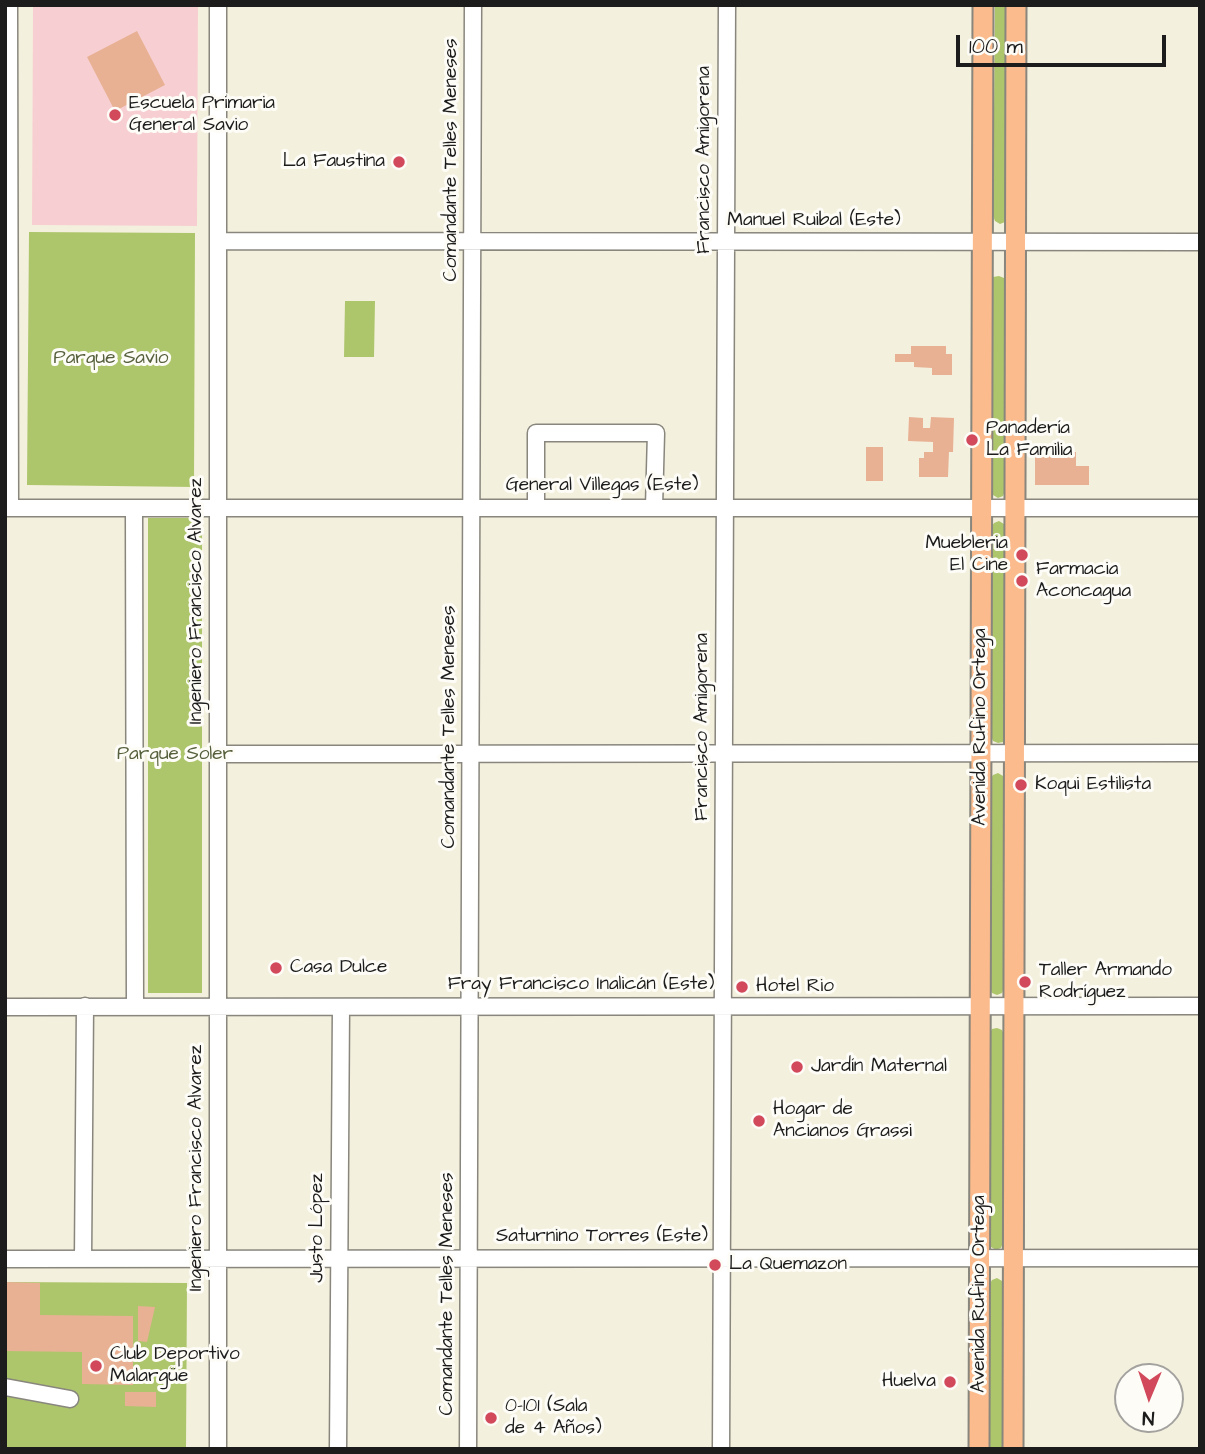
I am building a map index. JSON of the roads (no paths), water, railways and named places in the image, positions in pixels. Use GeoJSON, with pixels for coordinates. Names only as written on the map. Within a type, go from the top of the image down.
{"type":"FeatureCollection","features":[{"type":"Feature","properties":{"kind":"main road","name":"Avenida Rufino Ortega"},"geometry":{"type":"LineString","coordinates":[[979,1449],[983,5]]}},
{"type":"Feature","properties":{"kind":"main road","name":"Avenida Rufino Ortega"},"geometry":{"type":"LineString","coordinates":[[1013,1449],[1016,5]]}},
{"type":"Feature","properties":{"kind":"street"},"geometry":{"type":"LineString","coordinates":[[8,508],[9,5]]}},
{"type":"Feature","properties":{"kind":"street","name":"Ingeniero Francisco Alvarez"},"geometry":{"type":"LineString","coordinates":[[218,5],[218,1449]]}},
{"type":"Feature","properties":{"kind":"street","name":"Comandante Telles Meneses"},"geometry":{"type":"LineString","coordinates":[[468,1449],[473,5]]}},
{"type":"Feature","properties":{"kind":"street","name":"Francisco Amigorena"},"geometry":{"type":"LineString","coordinates":[[721,1449],[727,5]]}},
{"type":"Feature","properties":{"kind":"street","name":"Manuel Ruibal (Este)"},"geometry":{"type":"LineString","coordinates":[[218,241],[1200,242]]}},
{"type":"Feature","properties":{"kind":"street"},"geometry":{"type":"LineString","coordinates":[[536,508],[536,433],[656,433],[654,507]]}},
{"type":"Feature","properties":{"kind":"street","name":"General Villegas (Este)"},"geometry":{"type":"LineString","coordinates":[[8,508],[1200,508]]}},
{"type":"Feature","properties":{"kind":"street"},"geometry":{"type":"LineString","coordinates":[[134,508],[135,1007]]}},
{"type":"Feature","properties":{"kind":"street"},"geometry":{"type":"LineString","coordinates":[[218,754],[1200,753]]}},
{"type":"Feature","properties":{"kind":"street"},"geometry":{"type":"LineString","coordinates":[[83,1259],[85,1006]]}},
{"type":"Feature","properties":{"kind":"street","name":"Justo López"},"geometry":{"type":"LineString","coordinates":[[338,1449],[341,1006]]}},
{"type":"Feature","properties":{"kind":"street","name":"Fray Francisco Inalicán (Este)"},"geometry":{"type":"LineString","coordinates":[[5,1007],[1200,1006]]}},
{"type":"Feature","properties":{"kind":"street","name":"Saturnino Torres (Este)"},"geometry":{"type":"LineString","coordinates":[[5,1259],[1200,1258]]}},
{"type":"Feature","properties":{"kind":"street"},"geometry":{"type":"LineString","coordinates":[[5,1387],[70,1399]]}},
{"type":"Feature","properties":{"kind":"place","name":"Escuela Primaria General Savio"},"geometry":{"type":"Point","coordinates":[115,115]}},
{"type":"Feature","properties":{"kind":"place","name":"La Faustina"},"geometry":{"type":"Point","coordinates":[399,162]}},
{"type":"Feature","properties":{"kind":"place","name":"Panadería La Familia"},"geometry":{"type":"Point","coordinates":[972,440]}},
{"type":"Feature","properties":{"kind":"place","name":"Muebleria El Cine"},"geometry":{"type":"Point","coordinates":[1022,555]}},
{"type":"Feature","properties":{"kind":"place","name":"Farmacia Aconcagua"},"geometry":{"type":"Point","coordinates":[1022,581]}},
{"type":"Feature","properties":{"kind":"place","name":"Koqui Estilista"},"geometry":{"type":"Point","coordinates":[1021,785]}},
{"type":"Feature","properties":{"kind":"place","name":"Casa Dulce"},"geometry":{"type":"Point","coordinates":[276,968]}},
{"type":"Feature","properties":{"kind":"place","name":"Taller Armando Rodríguez"},"geometry":{"type":"Point","coordinates":[1025,982]}},
{"type":"Feature","properties":{"kind":"place","name":"Hotel Rio"},"geometry":{"type":"Point","coordinates":[742,987]}},
{"type":"Feature","properties":{"kind":"place","name":"Jardín Maternal"},"geometry":{"type":"Point","coordinates":[797,1067]}},
{"type":"Feature","properties":{"kind":"place","name":"Hogar de Ancianos Grassi"},"geometry":{"type":"Point","coordinates":[759,1121]}},
{"type":"Feature","properties":{"kind":"place","name":"La Quemazon"},"geometry":{"type":"Point","coordinates":[715,1265]}},
{"type":"Feature","properties":{"kind":"place","name":"Club Deportivo Malargüe"},"geometry":{"type":"Point","coordinates":[96,1366]}},
{"type":"Feature","properties":{"kind":"place","name":"Huelva"},"geometry":{"type":"Point","coordinates":[950,1382]}},
{"type":"Feature","properties":{"kind":"place","name":"0-101 (Sala de 4 Años)"},"geometry":{"type":"Point","coordinates":[491,1418]}},
{"type":"Feature","properties":{"kind":"park label","name":"Parque Savio"},"geometry":{"type":"Point","coordinates":[111,359]}},
{"type":"Feature","properties":{"kind":"park label","name":"Parque Soler"},"geometry":{"type":"Point","coordinates":[175,755]}}]}
